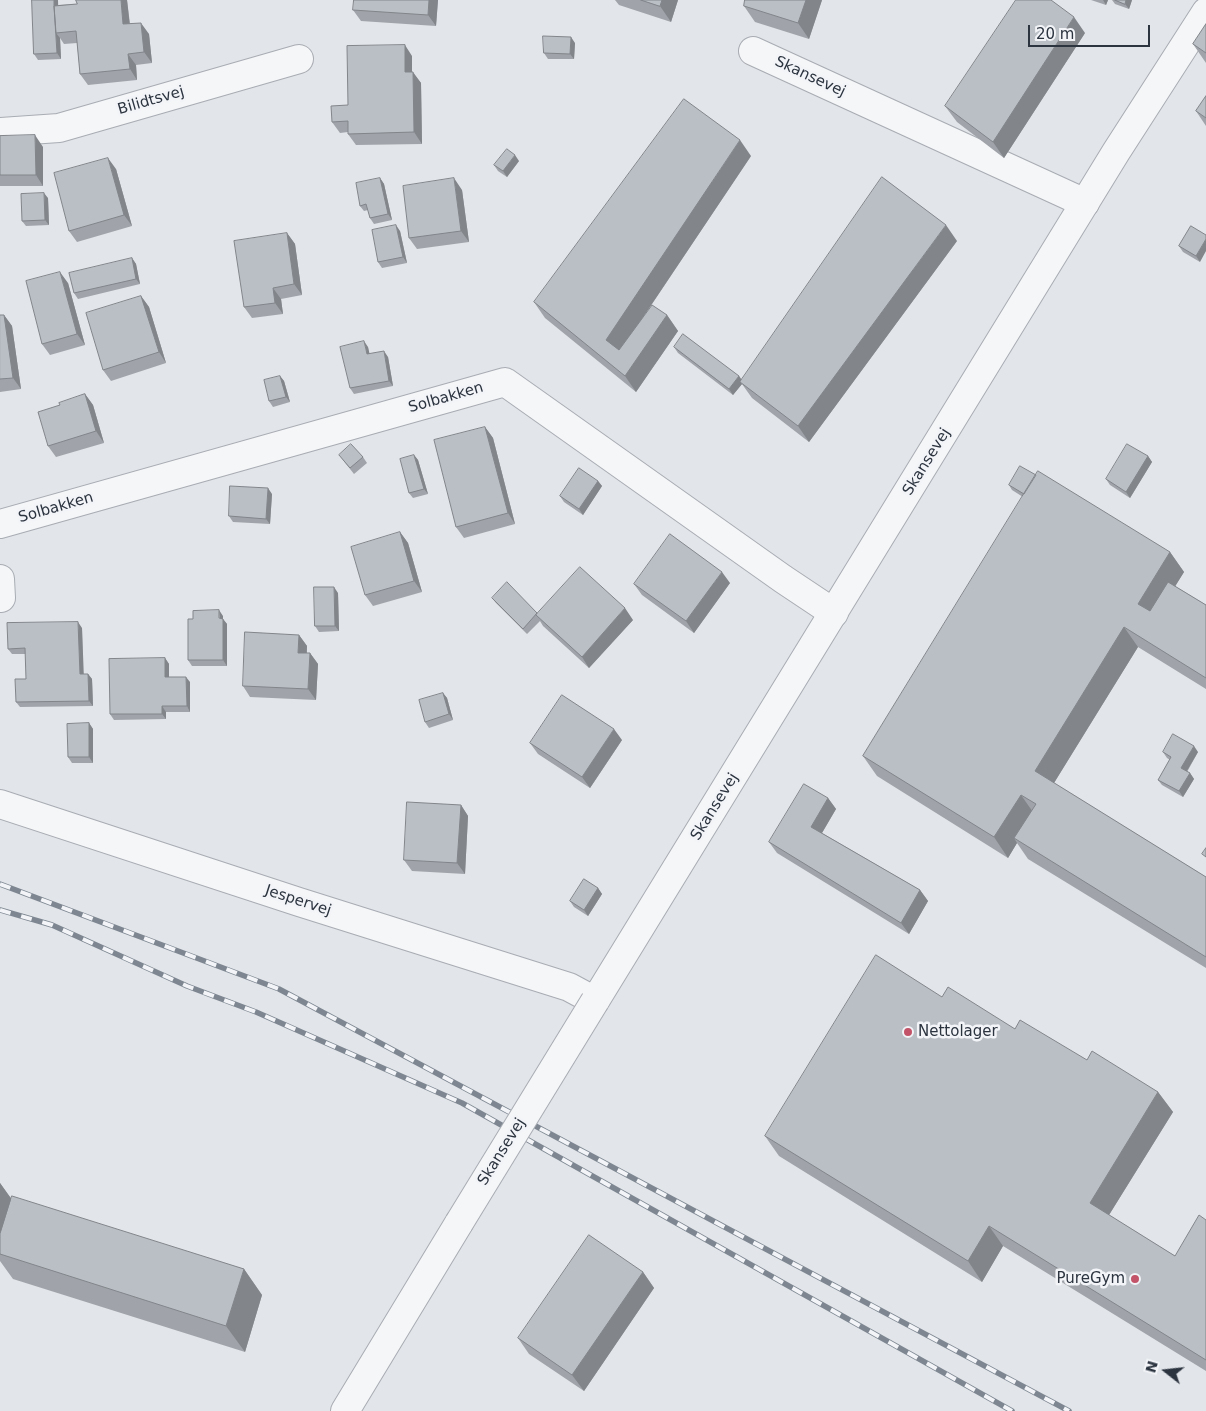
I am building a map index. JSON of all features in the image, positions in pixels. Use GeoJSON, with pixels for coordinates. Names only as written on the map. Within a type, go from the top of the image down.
{"type":"FeatureCollection","features":[{"type":"Feature","properties":{"kind":"street","name":"Skansevej"},"geometry":{"type":"LineString","coordinates":[[345,1411],[458,1223],[1085,203],[1206,12]]}},
{"type":"Feature","properties":{"kind":"street","name":"Skansevej"},"geometry":{"type":"LineString","coordinates":[[753,51],[1085,203]]}},
{"type":"Feature","properties":{"kind":"street","name":"Bilidtsvej"},"geometry":{"type":"LineString","coordinates":[[0,132],[59,128],[299,59]]}},
{"type":"Feature","properties":{"kind":"street","name":"Solbakken"},"geometry":{"type":"LineString","coordinates":[[0,524],[505,382],[834,613]]}},
{"type":"Feature","properties":{"kind":"street","name":"Jespervej"},"geometry":{"type":"LineString","coordinates":[[0,804],[299,902],[560,984],[595,1002]]}},
{"type":"Feature","properties":{"kind":"building"},"geometry":{"type":"Polygon","coordinates":[[[32,0],[54,0],[57,53],[34,54],[32,0]]]}},
{"type":"Feature","properties":{"kind":"building"},"geometry":{"type":"Polygon","coordinates":[[[76,0],[121,0],[123,24],[141,23],[144,52],[128,54],[130,69],[80,74],[76,31],[56,33],[54,6],[77,4],[76,0]]]}},
{"type":"Feature","properties":{"kind":"building"},"geometry":{"type":"Polygon","coordinates":[[[354,0],[429,0],[428,15],[353,10],[354,0]]]}},
{"type":"Feature","properties":{"kind":"building"},"geometry":{"type":"Polygon","coordinates":[[[641,0],[662,0],[660,6],[641,0]]]}},
{"type":"Feature","properties":{"kind":"building"},"geometry":{"type":"Polygon","coordinates":[[[745,0],[806,0],[798,23],[744,6],[745,0]]]}},
{"type":"Feature","properties":{"kind":"building"},"geometry":{"type":"Polygon","coordinates":[[[1016,0],[1051,0],[1074,17],[993,142],[945,106],[1016,0]]]}},
{"type":"Feature","properties":{"kind":"building"},"geometry":{"type":"Polygon","coordinates":[[[1115,0],[1126,0],[1125,4],[1115,0]]]}},
{"type":"Feature","properties":{"kind":"building"},"geometry":{"type":"Polygon","coordinates":[[[1206,24],[1206,53],[1193,44],[1206,24]]]}},
{"type":"Feature","properties":{"kind":"building"},"geometry":{"type":"Polygon","coordinates":[[[543,36],[571,37],[570,54],[544,53],[543,36]]]}},
{"type":"Feature","properties":{"kind":"building"},"geometry":{"type":"Polygon","coordinates":[[[405,45],[405,72],[413,72],[414,132],[348,134],[348,121],[332,122],[331,106],[348,105],[347,46],[405,45]]]}},
{"type":"Feature","properties":{"kind":"building"},"geometry":{"type":"Polygon","coordinates":[[[1206,96],[1206,118],[1196,111],[1206,96]]]}},
{"type":"Feature","properties":{"kind":"building"},"geometry":{"type":"Polygon","coordinates":[[[684,99],[740,140],[606,340],[619,350],[652,305],[667,315],[625,376],[534,302],[684,99]]]}},
{"type":"Feature","properties":{"kind":"building"},"geometry":{"type":"Polygon","coordinates":[[[35,135],[36,175],[0,175],[0,136],[35,135]]]}},
{"type":"Feature","properties":{"kind":"building"},"geometry":{"type":"Polygon","coordinates":[[[507,149],[515,155],[503,171],[494,165],[507,149]]]}},
{"type":"Feature","properties":{"kind":"building"},"geometry":{"type":"Polygon","coordinates":[[[108,158],[124,215],[69,231],[54,173],[108,158]]]}},
{"type":"Feature","properties":{"kind":"building"},"geometry":{"type":"Polygon","coordinates":[[[882,177],[946,225],[798,426],[740,382],[882,177]]]}},
{"type":"Feature","properties":{"kind":"building"},"geometry":{"type":"Polygon","coordinates":[[[380,178],[388,214],[370,218],[366,204],[360,206],[356,183],[380,178]]]}},
{"type":"Feature","properties":{"kind":"building"},"geometry":{"type":"Polygon","coordinates":[[[454,178],[461,231],[409,238],[403,186],[454,178]]]}},
{"type":"Feature","properties":{"kind":"building"},"geometry":{"type":"Polygon","coordinates":[[[44,193],[45,220],[22,221],[21,194],[44,193]]]}},
{"type":"Feature","properties":{"kind":"building"},"geometry":{"type":"Polygon","coordinates":[[[396,225],[403,257],[378,262],[372,230],[396,225]]]}},
{"type":"Feature","properties":{"kind":"building"},"geometry":{"type":"Polygon","coordinates":[[[1191,226],[1206,235],[1206,239],[1196,256],[1179,246],[1191,226]]]}},
{"type":"Feature","properties":{"kind":"building"},"geometry":{"type":"Polygon","coordinates":[[[287,233],[294,284],[273,288],[275,303],[244,307],[234,241],[287,233]]]}},
{"type":"Feature","properties":{"kind":"building"},"geometry":{"type":"Polygon","coordinates":[[[132,258],[136,279],[74,293],[69,273],[132,258]]]}},
{"type":"Feature","properties":{"kind":"building"},"geometry":{"type":"Polygon","coordinates":[[[60,272],[77,334],[42,344],[26,281],[60,272]]]}},
{"type":"Feature","properties":{"kind":"building"},"geometry":{"type":"Polygon","coordinates":[[[141,296],[159,352],[103,370],[86,313],[141,296]]]}},
{"type":"Feature","properties":{"kind":"building"},"geometry":{"type":"Polygon","coordinates":[[[0,315],[4,315],[13,378],[0,379],[0,315]]]}},
{"type":"Feature","properties":{"kind":"building"},"geometry":{"type":"Polygon","coordinates":[[[683,334],[739,376],[729,389],[674,347],[683,334]]]}},
{"type":"Feature","properties":{"kind":"building"},"geometry":{"type":"Polygon","coordinates":[[[364,341],[367,354],[384,351],[389,381],[350,388],[340,347],[364,341]]]}},
{"type":"Feature","properties":{"kind":"building"},"geometry":{"type":"Polygon","coordinates":[[[280,376],[286,397],[269,401],[264,380],[280,376]]]}},
{"type":"Feature","properties":{"kind":"building"},"geometry":{"type":"Polygon","coordinates":[[[85,394],[96,431],[48,446],[38,412],[85,394]]]}},
{"type":"Feature","properties":{"kind":"building"},"geometry":{"type":"Polygon","coordinates":[[[485,427],[508,513],[456,527],[434,440],[485,427]]]}},
{"type":"Feature","properties":{"kind":"building"},"geometry":{"type":"Polygon","coordinates":[[[351,444],[363,457],[350,468],[339,455],[351,444]]]}},
{"type":"Feature","properties":{"kind":"building"},"geometry":{"type":"Polygon","coordinates":[[[1127,444],[1148,456],[1126,492],[1106,479],[1127,444]]]}},
{"type":"Feature","properties":{"kind":"building"},"geometry":{"type":"Polygon","coordinates":[[[414,455],[424,489],[409,493],[400,459],[414,455]]]}},
{"type":"Feature","properties":{"kind":"building"},"geometry":{"type":"Polygon","coordinates":[[[1020,466],[1036,475],[1024,494],[1009,485],[1020,466]]]}},
{"type":"Feature","properties":{"kind":"building"},"geometry":{"type":"Polygon","coordinates":[[[579,468],[598,481],[579,509],[560,496],[579,468]]]}},
{"type":"Feature","properties":{"kind":"building"},"geometry":{"type":"Polygon","coordinates":[[[1038,471],[1170,552],[1138,604],[1150,611],[1168,582],[1206,605],[1206,678],[1124,627],[1035,771],[1206,877],[1206,957],[1014,838],[1036,804],[1021,795],[994,837],[863,756],[1038,471]]]}},
{"type":"Feature","properties":{"kind":"building"},"geometry":{"type":"Polygon","coordinates":[[[230,486],[268,488],[266,519],[229,516],[230,486]]]}},
{"type":"Feature","properties":{"kind":"building"},"geometry":{"type":"Polygon","coordinates":[[[400,532],[414,581],[365,595],[351,547],[400,532]]]}},
{"type":"Feature","properties":{"kind":"building"},"geometry":{"type":"Polygon","coordinates":[[[670,534],[722,572],[686,621],[634,584],[670,534]]]}},
{"type":"Feature","properties":{"kind":"building"},"geometry":{"type":"Polygon","coordinates":[[[580,567],[625,608],[582,657],[536,615],[580,567]]]}},
{"type":"Feature","properties":{"kind":"building"},"geometry":{"type":"Polygon","coordinates":[[[507,582],[537,613],[523,629],[492,598],[507,582]]]}},
{"type":"Feature","properties":{"kind":"building"},"geometry":{"type":"Polygon","coordinates":[[[314,587],[334,587],[335,626],[315,626],[314,587]]]}},
{"type":"Feature","properties":{"kind":"building"},"geometry":{"type":"Polygon","coordinates":[[[219,610],[219,618],[223,619],[223,660],[188,660],[188,619],[193,619],[193,611],[219,610]]]}},
{"type":"Feature","properties":{"kind":"building"},"geometry":{"type":"Polygon","coordinates":[[[78,622],[80,674],[88,674],[89,701],[16,702],[15,679],[26,679],[25,648],[8,649],[7,623],[78,622]]]}},
{"type":"Feature","properties":{"kind":"building"},"geometry":{"type":"Polygon","coordinates":[[[245,632],[299,635],[298,653],[310,653],[308,689],[243,686],[245,632]]]}},
{"type":"Feature","properties":{"kind":"building"},"geometry":{"type":"Polygon","coordinates":[[[165,658],[165,677],[186,677],[187,706],[162,706],[162,714],[110,714],[109,659],[165,658]]]}},
{"type":"Feature","properties":{"kind":"building"},"geometry":{"type":"Polygon","coordinates":[[[443,693],[449,714],[425,722],[419,700],[443,693]]]}},
{"type":"Feature","properties":{"kind":"building"},"geometry":{"type":"Polygon","coordinates":[[[562,695],[614,729],[582,777],[530,743],[562,695]]]}},
{"type":"Feature","properties":{"kind":"building"},"geometry":{"type":"Polygon","coordinates":[[[89,723],[89,757],[68,757],[67,724],[89,723]]]}},
{"type":"Feature","properties":{"kind":"building"},"geometry":{"type":"Polygon","coordinates":[[[1173,734],[1194,746],[1181,768],[1190,773],[1179,791],[1158,780],[1171,757],[1163,752],[1173,734]]]}},
{"type":"Feature","properties":{"kind":"building"},"geometry":{"type":"Polygon","coordinates":[[[804,784],[828,798],[811,827],[920,890],[901,923],[769,842],[804,784]]]}},
{"type":"Feature","properties":{"kind":"building"},"geometry":{"type":"Polygon","coordinates":[[[407,802],[461,805],[457,863],[404,860],[407,802]]]}},
{"type":"Feature","properties":{"kind":"building"},"geometry":{"type":"Polygon","coordinates":[[[1206,848],[1206,857],[1202,854],[1206,848]]]}},
{"type":"Feature","properties":{"kind":"building"},"geometry":{"type":"Polygon","coordinates":[[[584,879],[598,888],[584,910],[570,901],[584,879]]]}},
{"type":"Feature","properties":{"kind":"building"},"geometry":{"type":"Polygon","coordinates":[[[876,955],[942,997],[948,987],[1015,1029],[1020,1020],[1087,1060],[1092,1051],[1158,1092],[1090,1203],[1175,1256],[1199,1215],[1206,1220],[1206,1360],[989,1226],[968,1261],[765,1136],[876,955]]]}},
{"type":"Feature","properties":{"kind":"building"},"geometry":{"type":"Polygon","coordinates":[[[12,1196],[244,1269],[226,1326],[0,1254],[0,1234],[12,1196]]]}},
{"type":"Feature","properties":{"kind":"building"},"geometry":{"type":"Polygon","coordinates":[[[589,1235],[643,1272],[572,1375],[518,1338],[589,1235]]]}},
{"type":"Feature","properties":{"kind":"railway"},"geometry":{"type":"LineString","coordinates":[[0,884],[279,989],[1069,1411]]}},
{"type":"Feature","properties":{"kind":"railway"},"geometry":{"type":"LineString","coordinates":[[0,910],[52,925],[187,986],[256,1012],[462,1103],[1012,1411]]}},
{"type":"Feature","properties":{"kind":"place","name":"Nettolager"},"geometry":{"type":"Point","coordinates":[908,1032]}},
{"type":"Feature","properties":{"kind":"place","name":"PureGym"},"geometry":{"type":"Point","coordinates":[1135,1279]}}]}
